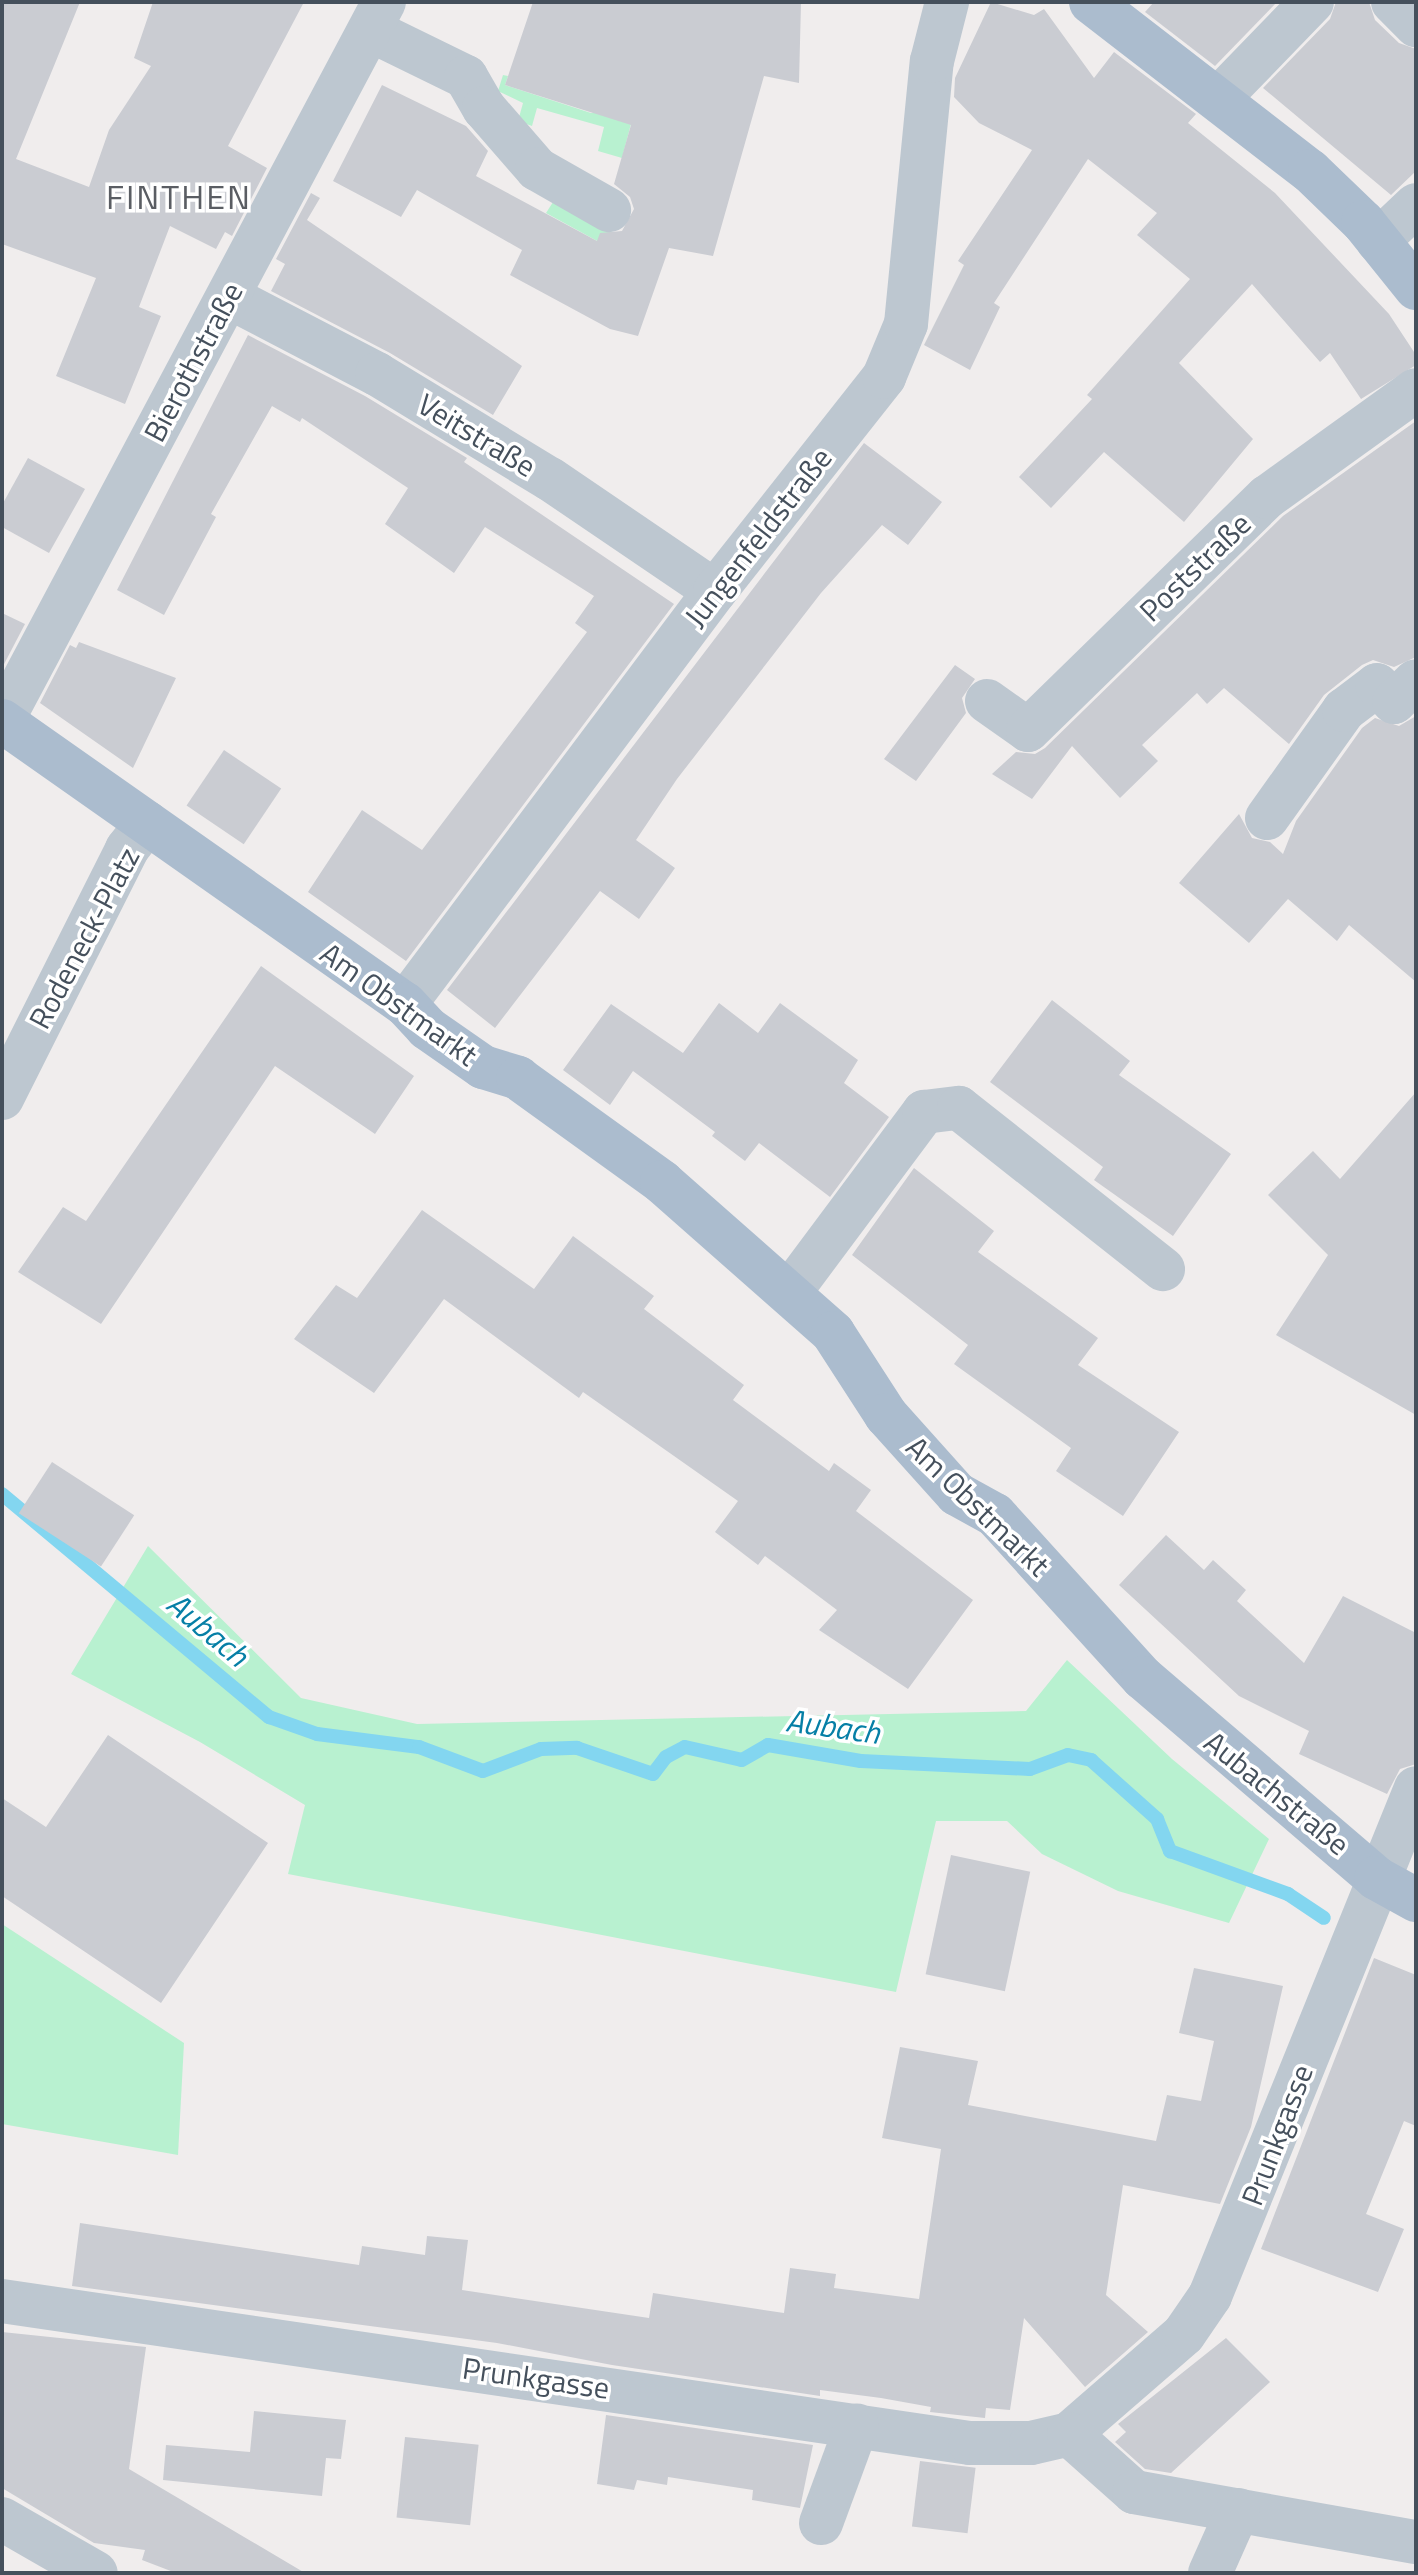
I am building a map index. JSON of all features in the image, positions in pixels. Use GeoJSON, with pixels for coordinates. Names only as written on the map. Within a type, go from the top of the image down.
{"type":"FeatureCollection","features":[{"type":"Feature","properties":{"kind":"main road"},"geometry":{"type":"LineString","coordinates":[[1091,2],[1310,171],[1378,241],[1416,288]]}},
{"type":"Feature","properties":{"kind":"main road","name":"Am Obstmarkt"},"geometry":{"type":"LineString","coordinates":[[2,721],[405,1004],[427,1028],[483,1067],[518,1078],[662,1182],[833,1333],[886,1415],[957,1494],[995,1515],[1143,1678]]}},
{"type":"Feature","properties":{"kind":"main road","name":"Aubachstraße"},"geometry":{"type":"LineString","coordinates":[[1143,1678],[1376,1878],[1416,1900]]}},
{"type":"Feature","properties":{"kind":"street","name":"Jungenfeldstraße"},"geometry":{"type":"LineString","coordinates":[[405,1004],[715,591],[884,377],[906,324],[932,61],[947,2]]}},
{"type":"Feature","properties":{"kind":"street"},"geometry":{"type":"LineString","coordinates":[[1218,99],[1312,2]]}},
{"type":"Feature","properties":{"kind":"street"},"geometry":{"type":"LineString","coordinates":[[1393,2],[1416,25]]}},
{"type":"Feature","properties":{"kind":"street"},"geometry":{"type":"LineString","coordinates":[[377,16],[466,77],[484,108],[537,169],[609,210]]}},
{"type":"Feature","properties":{"kind":"street","name":"Bierothstraße"},"geometry":{"type":"LineString","coordinates":[[2,721],[377,16]]}},
{"type":"Feature","properties":{"kind":"street"},"geometry":{"type":"LineString","coordinates":[[1378,241],[1416,205]]}},
{"type":"Feature","properties":{"kind":"street","name":"Veitstraße"},"geometry":{"type":"LineString","coordinates":[[229,297],[377,374],[550,479],[715,591]]}},
{"type":"Feature","properties":{"kind":"street","name":"Poststraße"},"geometry":{"type":"LineString","coordinates":[[987,701],[1028,730],[1267,497],[1416,390]]}},
{"type":"Feature","properties":{"kind":"street"},"geometry":{"type":"LineString","coordinates":[[1267,818],[1344,710],[1377,685],[1394,702],[1416,681]]}},
{"type":"Feature","properties":{"kind":"street","name":"Rodeneck-Platz"},"geometry":{"type":"LineString","coordinates":[[2,1098],[127,849],[147,823]]}},
{"type":"Feature","properties":{"kind":"street"},"geometry":{"type":"LineString","coordinates":[[789,1293],[924,1112],[959,1108],[1163,1269]]}},
{"type":"Feature","properties":{"kind":"street","name":"Prunkgasse"},"geometry":{"type":"LineString","coordinates":[[2,2301],[970,2443],[1031,2443],[1069,2434],[1184,2334],[1210,2296],[1376,1878],[1416,1788]]}},
{"type":"Feature","properties":{"kind":"street"},"geometry":{"type":"LineString","coordinates":[[821,2523],[857,2425]]}},
{"type":"Feature","properties":{"kind":"street"},"geometry":{"type":"LineString","coordinates":[[1069,2434],[1134,2492],[1416,2542]]}},
{"type":"Feature","properties":{"kind":"street"},"geometry":{"type":"LineString","coordinates":[[1210,2573],[1238,2510]]}},
{"type":"Feature","properties":{"kind":"street"},"geometry":{"type":"LineString","coordinates":[[2,2519],[96,2573]]}},
{"type":"Feature","properties":{"kind":"green space"},"geometry":{"type":"Polygon","coordinates":[[[503,75],[508,76],[505,85],[591,113],[636,105],[622,158],[598,151],[604,127],[537,108],[532,126],[518,121],[523,103],[498,91],[503,75]]]}},
{"type":"Feature","properties":{"kind":"green space"},"geometry":{"type":"Polygon","coordinates":[[[555,199],[637,246],[632,260],[546,213],[555,199]]]}},
{"type":"Feature","properties":{"kind":"green space"},"geometry":{"type":"Polygon","coordinates":[[[148,1546],[301,1698],[417,1724],[1026,1711],[1067,1660],[1172,1759],[1269,1839],[1229,1923],[1118,1891],[1042,1854],[1007,1821],[936,1821],[896,1992],[288,1874],[305,1805],[200,1742],[71,1674],[148,1546]]]}},
{"type":"Feature","properties":{"kind":"green space"},"geometry":{"type":"Polygon","coordinates":[[[2,1924],[184,2043],[178,2155],[2,2124],[2,1924]]]}},
{"type":"Feature","properties":{"kind":"building"},"geometry":{"type":"Polygon","coordinates":[[[2,2],[80,2],[16,159],[89,187],[109,130],[151,66],[134,58],[153,2],[304,2],[228,146],[267,168],[232,236],[225,232],[216,249],[170,226],[139,307],[161,316],[125,404],[56,376],[96,278],[2,244],[2,2]]]}},
{"type":"Feature","properties":{"kind":"building"},"geometry":{"type":"Polygon","coordinates":[[[533,2],[801,2],[799,83],[764,76],[713,256],[669,248],[638,336],[610,329],[510,275],[522,250],[417,190],[401,217],[333,181],[382,85],[466,126],[488,151],[476,176],[597,241],[600,233],[622,231],[634,209],[630,197],[614,184],[631,125],[505,85],[533,2]]]}},
{"type":"Feature","properties":{"kind":"building"},"geometry":{"type":"Polygon","coordinates":[[[991,2],[1034,15],[1044,9],[1094,78],[1114,52],[1196,114],[1188,123],[1275,193],[1389,314],[1416,355],[1416,365],[1361,399],[1330,353],[1320,362],[1252,284],[1179,363],[1253,439],[1184,522],[1104,452],[1051,508],[1019,477],[1092,399],[1087,395],[1190,279],[1137,235],[1157,213],[1088,159],[994,303],[1000,307],[970,370],[924,345],[964,265],[958,261],[1032,150],[979,123],[954,97],[955,78],[991,2]]]}},
{"type":"Feature","properties":{"kind":"building"},"geometry":{"type":"Polygon","coordinates":[[[1154,2],[1277,2],[1215,66],[1145,12],[1154,2]]]}},
{"type":"Feature","properties":{"kind":"building"},"geometry":{"type":"Polygon","coordinates":[[[1336,2],[1369,2],[1375,20],[1399,43],[1416,49],[1416,171],[1391,195],[1263,88],[1330,19],[1336,2]]]}},
{"type":"Feature","properties":{"kind":"building"},"geometry":{"type":"Polygon","coordinates":[[[311,193],[320,198],[307,220],[522,366],[493,415],[390,353],[271,291],[285,264],[276,259],[311,193]]]}},
{"type":"Feature","properties":{"kind":"building"},"geometry":{"type":"Polygon","coordinates":[[[248,335],[365,396],[467,458],[464,462],[674,604],[406,961],[308,892],[362,810],[422,850],[587,632],[575,623],[594,596],[485,527],[454,573],[385,524],[408,488],[302,418],[300,422],[272,406],[211,514],[216,517],[164,615],[117,590],[248,335]]]}},
{"type":"Feature","properties":{"kind":"building"},"geometry":{"type":"Polygon","coordinates":[[[1416,421],[1416,657],[1394,667],[1373,660],[1362,665],[1324,695],[1289,744],[1224,688],[1207,704],[1197,693],[1142,745],[1158,761],[1120,798],[1072,746],[1032,799],[992,774],[1016,752],[1035,754],[1045,748],[1283,516],[1416,421]]]}},
{"type":"Feature","properties":{"kind":"building"},"geometry":{"type":"Polygon","coordinates":[[[864,443],[942,502],[908,545],[882,525],[821,593],[677,779],[636,840],[675,868],[639,919],[600,891],[495,1028],[447,990],[864,443]]]}},
{"type":"Feature","properties":{"kind":"building"},"geometry":{"type":"Polygon","coordinates":[[[28,458],[85,489],[49,553],[2,527],[2,505],[28,458]]]}},
{"type":"Feature","properties":{"kind":"building"},"geometry":{"type":"Polygon","coordinates":[[[2,613],[25,624],[2,668],[2,613]]]}},
{"type":"Feature","properties":{"kind":"building"},"geometry":{"type":"Polygon","coordinates":[[[79,642],[176,678],[133,768],[40,703],[70,645],[76,648],[79,642]]]}},
{"type":"Feature","properties":{"kind":"building"},"geometry":{"type":"Polygon","coordinates":[[[955,665],[975,679],[962,698],[966,713],[916,781],[884,759],[955,665]]]}},
{"type":"Feature","properties":{"kind":"building"},"geometry":{"type":"Polygon","coordinates":[[[1416,716],[1416,982],[1349,925],[1337,941],[1288,899],[1249,943],[1179,883],[1239,814],[1252,838],[1270,842],[1283,854],[1296,821],[1362,728],[1375,718],[1399,726],[1416,716]]]}},
{"type":"Feature","properties":{"kind":"building"},"geometry":{"type":"Polygon","coordinates":[[[224,750],[281,789],[244,844],[187,806],[224,750]]]}},
{"type":"Feature","properties":{"kind":"building"},"geometry":{"type":"Polygon","coordinates":[[[261,966],[414,1076],[375,1134],[275,1066],[101,1324],[18,1272],[63,1207],[86,1221],[261,966]]]}},
{"type":"Feature","properties":{"kind":"building"},"geometry":{"type":"Polygon","coordinates":[[[1052,1000],[1130,1061],[1119,1075],[1231,1154],[1173,1236],[1094,1180],[1103,1167],[990,1082],[1052,1000]]]}},
{"type":"Feature","properties":{"kind":"building"},"geometry":{"type":"Polygon","coordinates":[[[719,1003],[758,1033],[780,1003],[858,1060],[844,1083],[889,1117],[830,1197],[759,1143],[745,1161],[712,1136],[715,1132],[633,1071],[610,1105],[563,1070],[611,1004],[683,1053],[719,1003]]]}},
{"type":"Feature","properties":{"kind":"building"},"geometry":{"type":"Polygon","coordinates":[[[1416,1092],[1416,1415],[1276,1335],[1328,1255],[1268,1195],[1313,1151],[1340,1179],[1416,1092]]]}},
{"type":"Feature","properties":{"kind":"building"},"geometry":{"type":"Polygon","coordinates":[[[914,1168],[994,1231],[978,1252],[1098,1338],[1078,1365],[1179,1432],[1123,1516],[1056,1471],[1071,1448],[954,1364],[968,1345],[852,1255],[914,1168]]]}},
{"type":"Feature","properties":{"kind":"building"},"geometry":{"type":"Polygon","coordinates":[[[422,1210],[534,1289],[573,1236],[654,1296],[644,1309],[744,1385],[733,1400],[829,1471],[834,1463],[871,1490],[856,1511],[973,1600],[908,1689],[819,1630],[837,1610],[765,1556],[758,1565],[715,1532],[738,1501],[583,1392],[579,1398],[444,1299],[374,1393],[294,1339],[336,1285],[357,1298],[422,1210]]]}},
{"type":"Feature","properties":{"kind":"building"},"geometry":{"type":"Polygon","coordinates":[[[52,1462],[134,1515],[101,1567],[19,1513],[52,1462]]]}},
{"type":"Feature","properties":{"kind":"building"},"geometry":{"type":"Polygon","coordinates":[[[1166,1535],[1204,1570],[1213,1560],[1246,1590],[1237,1601],[1304,1663],[1343,1596],[1416,1633],[1416,1764],[1400,1769],[1387,1794],[1299,1754],[1309,1731],[1239,1696],[1119,1585],[1166,1535]]]}},
{"type":"Feature","properties":{"kind":"building"},"geometry":{"type":"Polygon","coordinates":[[[108,1735],[268,1843],[161,2003],[2,1896],[2,1798],[46,1827],[108,1735]]]}},
{"type":"Feature","properties":{"kind":"building"},"geometry":{"type":"Polygon","coordinates":[[[951,1855],[1030,1872],[1005,1991],[926,1974],[951,1855]]]}},
{"type":"Feature","properties":{"kind":"building"},"geometry":{"type":"Polygon","coordinates":[[[1374,1958],[1416,1975],[1416,2126],[1404,2121],[1366,2214],[1404,2229],[1378,2292],[1261,2249],[1374,1958]]]}},
{"type":"Feature","properties":{"kind":"building"},"geometry":{"type":"Polygon","coordinates":[[[1194,1968],[1283,1986],[1251,2127],[1220,2204],[1123,2185],[1106,2295],[1148,2332],[1085,2387],[1024,2318],[1010,2410],[986,2408],[985,2418],[930,2412],[931,2407],[881,2398],[820,2390],[820,2396],[612,2365],[497,2343],[72,2286],[80,2223],[359,2265],[362,2246],[425,2255],[427,2236],[468,2240],[462,2290],[649,2318],[653,2293],[784,2313],[790,2268],[836,2274],[834,2288],[919,2299],[941,2149],[882,2138],[900,2047],[978,2061],[968,2105],[1156,2141],[1167,2095],[1201,2101],[1214,2041],[1179,2033],[1194,1968]]]}},
{"type":"Feature","properties":{"kind":"building"},"geometry":{"type":"Polygon","coordinates":[[[2,2332],[146,2347],[129,2469],[305,2573],[176,2573],[142,2560],[145,2550],[94,2543],[2,2488],[2,2332]]]}},
{"type":"Feature","properties":{"kind":"building"},"geometry":{"type":"Polygon","coordinates":[[[1226,2338],[1270,2382],[1171,2473],[1145,2469],[1115,2442],[1126,2432],[1118,2424],[1226,2338]]]}},
{"type":"Feature","properties":{"kind":"building"},"geometry":{"type":"Polygon","coordinates":[[[254,2411],[346,2420],[341,2459],[326,2458],[322,2496],[163,2480],[166,2445],[250,2452],[254,2411]]]}},
{"type":"Feature","properties":{"kind":"building"},"geometry":{"type":"Polygon","coordinates":[[[606,2415],[813,2445],[800,2508],[752,2500],[753,2490],[668,2477],[667,2485],[637,2480],[634,2490],[597,2484],[606,2415]]]}},
{"type":"Feature","properties":{"kind":"building"},"geometry":{"type":"Polygon","coordinates":[[[405,2437],[479,2445],[470,2525],[397,2518],[405,2437]]]}},
{"type":"Feature","properties":{"kind":"building"},"geometry":{"type":"Polygon","coordinates":[[[920,2461],[976,2468],[968,2533],[912,2527],[920,2461]]]}},
{"type":"Feature","properties":{"kind":"waterway","name":"Aubach"},"geometry":{"type":"LineString","coordinates":[[2,1494],[269,1717],[317,1734],[419,1747],[483,1771],[541,1749],[577,1748],[653,1774],[666,1757],[685,1747],[742,1760],[768,1745],[861,1761],[1030,1769],[1068,1755],[1091,1760],[1157,1819],[1170,1851],[1288,1894],[1324,1918]]}},
{"type":"Feature","properties":{"kind":"district","name":"FINTHEN"},"geometry":{"type":"Point","coordinates":[179,197]}}]}
